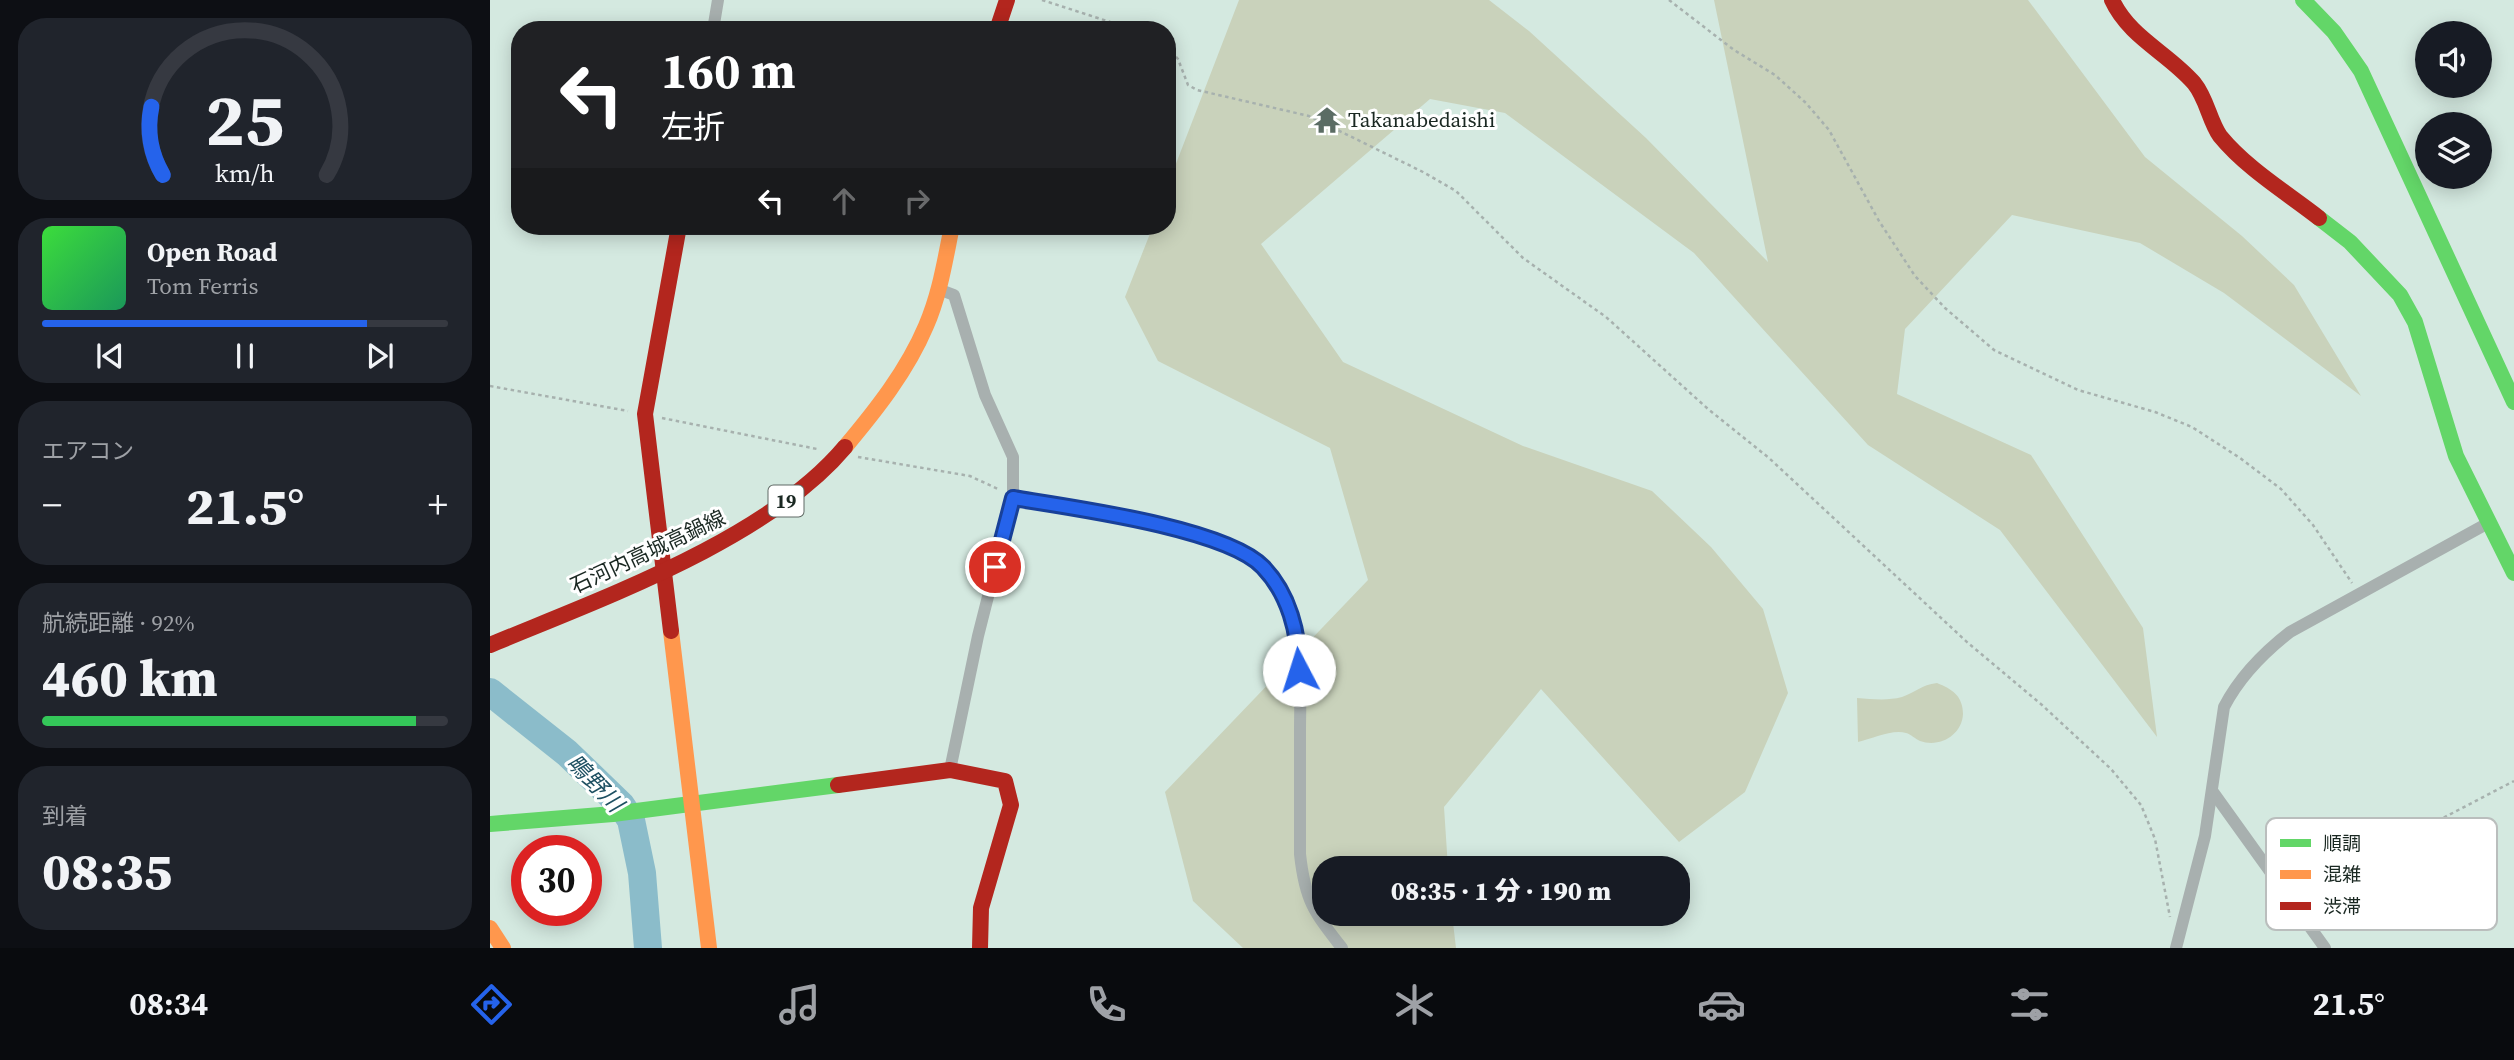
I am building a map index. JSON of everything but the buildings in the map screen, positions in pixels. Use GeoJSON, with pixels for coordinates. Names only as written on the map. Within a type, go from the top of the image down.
{"type":"FeatureCollection","features":[{"type":"Feature","properties":{"kind":"main road"},"geometry":{"type":"LineString","coordinates":[[1000,21],[1007,0]]}},
{"type":"Feature","properties":{"kind":"main road"},"geometry":{"type":"LineString","coordinates":[[2112,0],[2121,19],[2200,90],[2216,129],[2234,149],[2350,242],[2400,295],[2421,340],[2450,441],[2514,573]]}},
{"type":"Feature","properties":{"kind":"main road"},"geometry":{"type":"LineString","coordinates":[[2304,0],[2334,32],[2361,71],[2514,402]]}},
{"type":"Feature","properties":{"kind":"main road"},"geometry":{"type":"LineString","coordinates":[[677,235],[646,414],[709,948]]}},
{"type":"Feature","properties":{"kind":"main road","name":"石河内高城高鍋線"},"geometry":{"type":"LineString","coordinates":[[490,645],[708,551],[794,496],[839,454],[889,393],[922,337],[951,235]]}},
{"type":"Feature","properties":{"kind":"main road"},"geometry":{"type":"LineString","coordinates":[[490,824],[614,814],[950,771],[1005,781],[1012,805],[981,908],[980,948]]}},
{"type":"Feature","properties":{"kind":"main road"},"geometry":{"type":"LineString","coordinates":[[490,928],[503,948]]}},
{"type":"Feature","properties":{"kind":"street"},"geometry":{"type":"LineString","coordinates":[[714,21],[718,0]]}},
{"type":"Feature","properties":{"kind":"street"},"geometry":{"type":"LineString","coordinates":[[937,289],[954,295],[985,395],[1013,457],[1013,498],[978,636],[950,771]]}},
{"type":"Feature","properties":{"kind":"street"},"geometry":{"type":"LineString","coordinates":[[1013,498],[1128,517],[1220,543],[1261,565],[1282,591],[1299,643],[1300,855],[1304,889],[1314,911],[1342,948]]}},
{"type":"Feature","properties":{"kind":"street"},"geometry":{"type":"LineString","coordinates":[[2177,944],[2213,792],[2224,707],[2232,691],[2263,653],[2290,632],[2490,522]]}},
{"type":"Feature","properties":{"kind":"street"},"geometry":{"type":"LineString","coordinates":[[2213,792],[2266,866]]}},
{"type":"Feature","properties":{"kind":"street"},"geometry":{"type":"LineString","coordinates":[[2312,930],[2325,948]]}},
{"type":"Feature","properties":{"kind":"path"},"geometry":{"type":"LineString","coordinates":[[1042,0],[1107,21]]}},
{"type":"Feature","properties":{"kind":"path"},"geometry":{"type":"LineString","coordinates":[[1669,0],[1734,50],[1775,75],[1806,103],[1829,130],[1879,221],[1915,276],[1945,308],[1994,350],[2078,390],[2155,412],[2192,427],[2240,458],[2281,489],[2313,525],[2360,594]]}},
{"type":"Feature","properties":{"kind":"path"},"geometry":{"type":"LineString","coordinates":[[1176,57],[1188,85],[1197,90],[1309,116],[1456,191],[1523,258],[1606,317],[1708,409],[1769,458],[1968,643],[2051,712],[2111,769],[2141,805],[2155,839],[2165,879],[2165,897],[2177,944]]}},
{"type":"Feature","properties":{"kind":"path"},"geometry":{"type":"LineString","coordinates":[[490,386],[646,414]]}},
{"type":"Feature","properties":{"kind":"path"},"geometry":{"type":"LineString","coordinates":[[2443,818],[2514,781]]}},
{"type":"Feature","properties":{"kind":"green space"},"geometry":{"type":"Polygon","coordinates":[[[1239,0],[1489,0],[1529,31],[1646,138],[1768,262],[1714,0],[2028,0],[2145,157],[2242,236],[2294,285],[2361,396],[2224,293],[2140,243],[2012,215],[1905,329],[1897,394],[2031,455],[2143,628],[2157,737],[2000,530],[1868,445],[1694,253],[1505,113],[1430,99],[1261,244],[1343,362],[1523,446],[1652,491],[1711,547],[1763,609],[1788,693],[1745,792],[1679,842],[1541,689],[1444,807],[1447,856],[1312,856],[1312,926],[1453,926],[1456,948],[1243,948],[1193,901],[1165,792],[1368,580],[1330,448],[1158,361],[1125,297],[1149,235],[1176,235],[1176,164],[1239,0]]]}},
{"type":"Feature","properties":{"kind":"green space"},"geometry":{"type":"Polygon","coordinates":[[[1937,683],[1956,694],[1961,702],[1962,721],[1949,738],[1928,743],[1908,734],[1895,732],[1858,742],[1857,698],[1896,698],[1937,683]]]}},
{"type":"Feature","properties":{"kind":"waterway","name":"鴫野川"},"geometry":{"type":"LineString","coordinates":[[490,692],[567,753],[621,805],[631,820],[642,873],[648,948]]}},
{"type":"Feature","properties":{"kind":"traffic: fast"},"geometry":{"type":"LineString","coordinates":[[2303,0],[2334,32],[2361,71],[2514,402]]}},
{"type":"Feature","properties":{"kind":"traffic: fast"},"geometry":{"type":"LineString","coordinates":[[2319,218],[2350,242],[2400,295],[2415,322],[2456,456],[2514,573]]}},
{"type":"Feature","properties":{"kind":"traffic: fast"},"geometry":{"type":"LineString","coordinates":[[490,824],[613,814],[838,785]]}},
{"type":"Feature","properties":{"kind":"traffic: slow"},"geometry":{"type":"LineString","coordinates":[[845,447],[890,390],[918,343],[935,302],[950,235]]}},
{"type":"Feature","properties":{"kind":"traffic: slow"},"geometry":{"type":"LineString","coordinates":[[671,631],[709,948]]}},
{"type":"Feature","properties":{"kind":"traffic: slow"},"geometry":{"type":"LineString","coordinates":[[490,928],[503,948]]}},
{"type":"Feature","properties":{"kind":"traffic: jam"},"geometry":{"type":"LineString","coordinates":[[1000,21],[1007,0]]}},
{"type":"Feature","properties":{"kind":"traffic: jam"},"geometry":{"type":"LineString","coordinates":[[2112,0],[2128,24],[2194,83],[2216,130],[2230,148],[2319,218]]}},
{"type":"Feature","properties":{"kind":"traffic: jam"},"geometry":{"type":"LineString","coordinates":[[671,631],[645,414],[677,235]]}},
{"type":"Feature","properties":{"kind":"traffic: jam"},"geometry":{"type":"LineString","coordinates":[[490,645],[630,587],[727,538],[772,511],[812,480],[845,447]]}},
{"type":"Feature","properties":{"kind":"traffic: jam"},"geometry":{"type":"LineString","coordinates":[[838,785],[950,770],[1005,781],[1011,805],[981,908],[980,948]]}},
{"type":"Feature","properties":{"kind":"place","name":"Takanabedaishi"},"geometry":{"type":"Point","coordinates":[1327,120]}},
{"type":"Feature","properties":{"kind":"route"},"geometry":{"type":"LineString","coordinates":[[995,567],[1013,498],[1128,517],[1220,543],[1261,565],[1282,591],[1299,643],[1299,670]]}}]}
